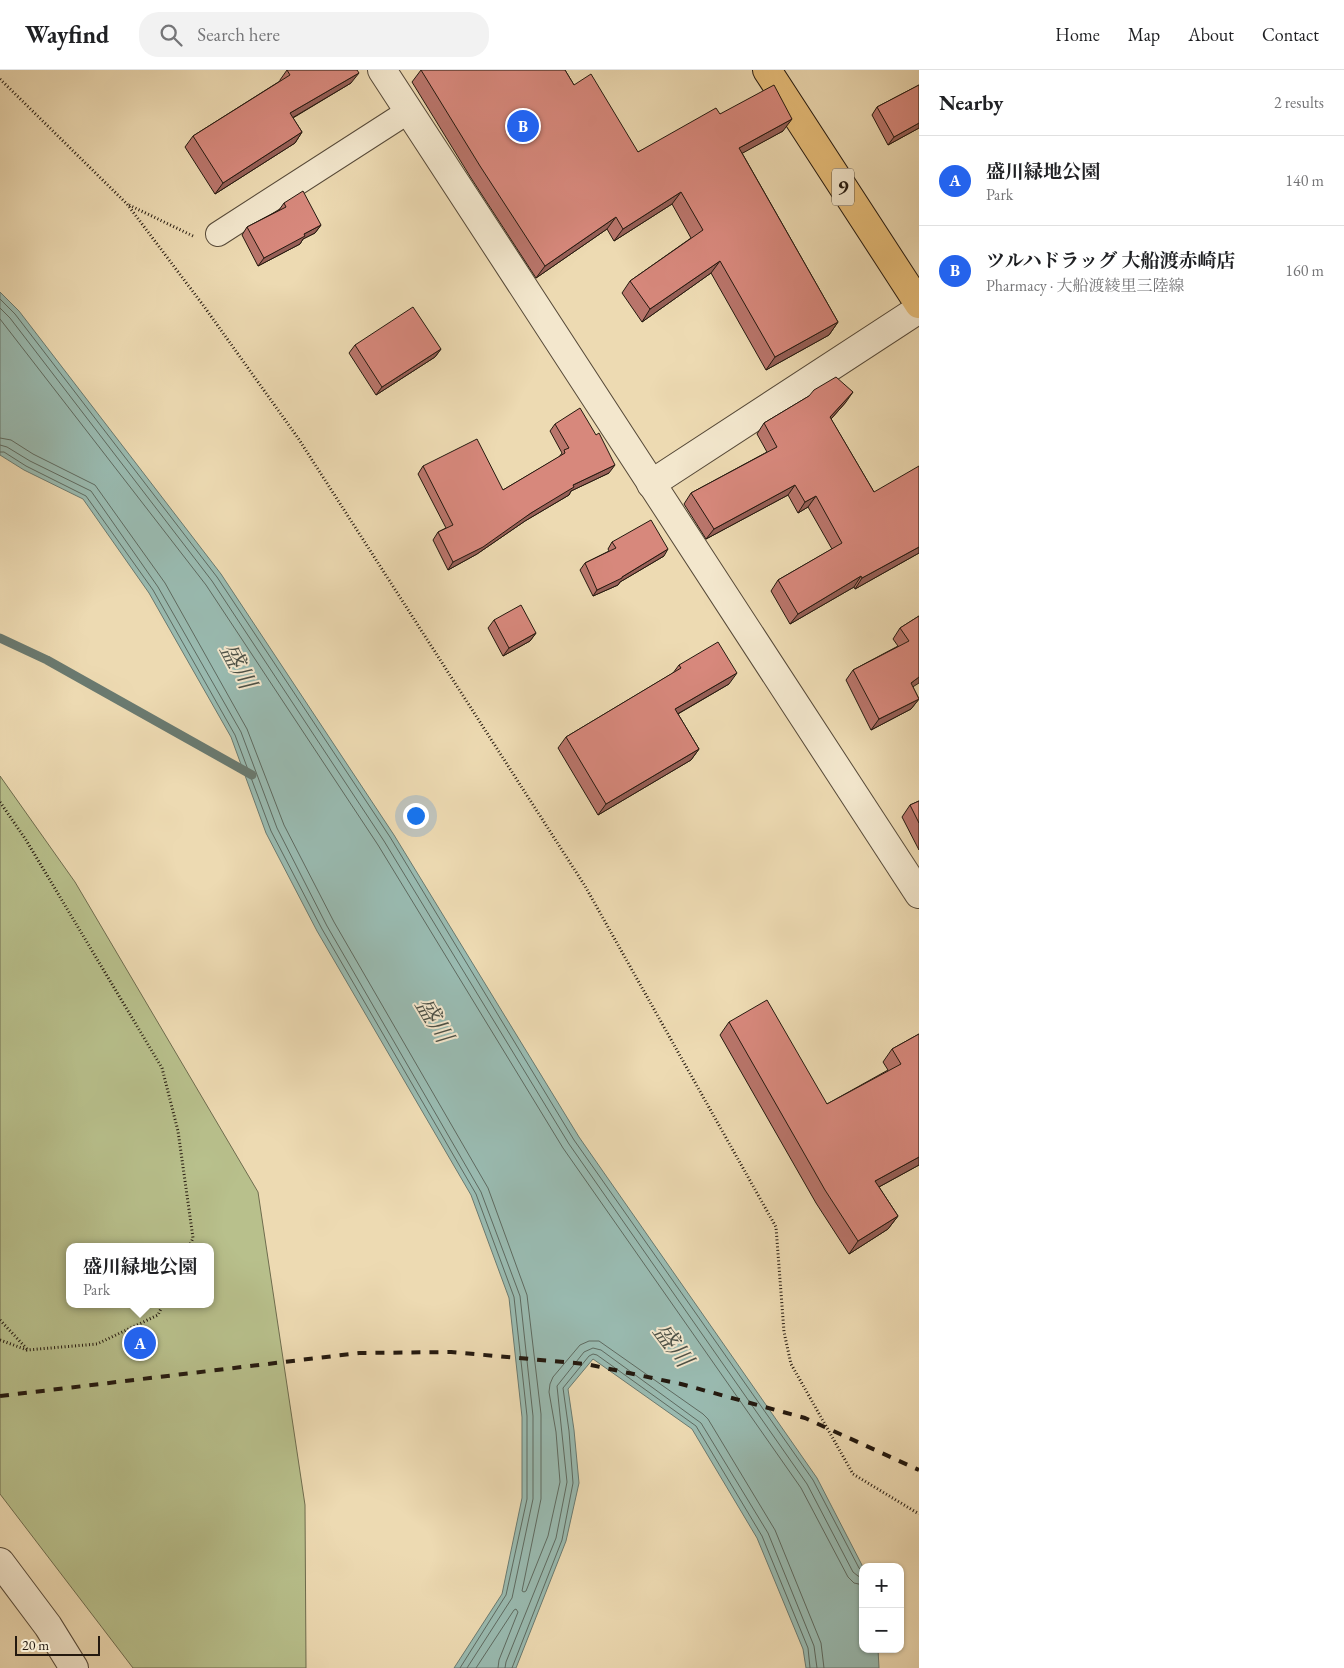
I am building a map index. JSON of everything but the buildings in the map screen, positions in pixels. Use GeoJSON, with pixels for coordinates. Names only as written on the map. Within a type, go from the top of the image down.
{"type":"FeatureCollection","features":[{"type":"Feature","properties":{"kind":"main road","name":"9"},"geometry":{"type":"LineString","coordinates":[[767,70],[919,304]]}},
{"type":"Feature","properties":{"kind":"street"},"geometry":{"type":"LineString","coordinates":[[382,70],[919,894]]}},
{"type":"Feature","properties":{"kind":"street"},"geometry":{"type":"LineString","coordinates":[[218,234],[409,111]]}},
{"type":"Feature","properties":{"kind":"street"},"geometry":{"type":"LineString","coordinates":[[651,484],[919,309]]}},
{"type":"Feature","properties":{"kind":"street"},"geometry":{"type":"LineString","coordinates":[[0,1562],[48,1626],[74,1668]]}},
{"type":"Feature","properties":{"kind":"path"},"geometry":{"type":"LineString","coordinates":[[0,79],[127,204],[203,305],[298,438],[584,886],[776,1227],[784,1332],[791,1364],[853,1474],[919,1514]]}},
{"type":"Feature","properties":{"kind":"path"},"geometry":{"type":"LineString","coordinates":[[127,204],[195,238],[218,234]]}},
{"type":"Feature","properties":{"kind":"path"},"geometry":{"type":"LineString","coordinates":[[0,802],[26,840],[162,1068],[178,1131],[193,1238],[191,1243]]}},
{"type":"Feature","properties":{"kind":"path"},"geometry":{"type":"LineString","coordinates":[[0,1340],[27,1350],[97,1344],[158,1315],[161,1308]]}},
{"type":"Feature","properties":{"kind":"path"},"geometry":{"type":"LineString","coordinates":[[0,1320],[27,1350]]}},
{"type":"Feature","properties":{"kind":"green space"},"geometry":{"type":"Polygon","coordinates":[[[0,776],[75,882],[258,1192],[305,1505],[306,1668],[133,1668],[0,1494],[0,776]]]}},
{"type":"Feature","properties":{"kind":"water","name":"盛川"},"geometry":{"type":"Polygon","coordinates":[[[0,292],[19,311],[221,574],[394,835],[579,1137],[817,1478],[861,1563],[859,1563],[859,1653],[878,1653],[879,1668],[806,1668],[803,1649],[757,1538],[692,1429],[593,1359],[568,1389],[579,1483],[566,1541],[516,1668],[454,1668],[502,1594],[522,1498],[522,1417],[509,1298],[471,1195],[317,931],[266,833],[231,737],[149,593],[83,499],[24,470],[0,455],[0,292]]]}},
{"type":"Feature","properties":{"kind":"waterway"},"geometry":{"type":"LineString","coordinates":[[0,638],[47,660],[252,775]]}},
{"type":"Feature","properties":{"kind":"railway"},"geometry":{"type":"LineString","coordinates":[[0,1396],[359,1353],[451,1352],[586,1364],[681,1384],[805,1418],[919,1470]]}},
{"type":"Feature","properties":{"kind":"place","name":"ツルハドラッグ 大船渡赤崎店"},"geometry":{"type":"Point","coordinates":[523,126]}},
{"type":"Feature","properties":{"kind":"place","name":"盛川緑地公園"},"geometry":{"type":"Point","coordinates":[140,1343]}}]}
